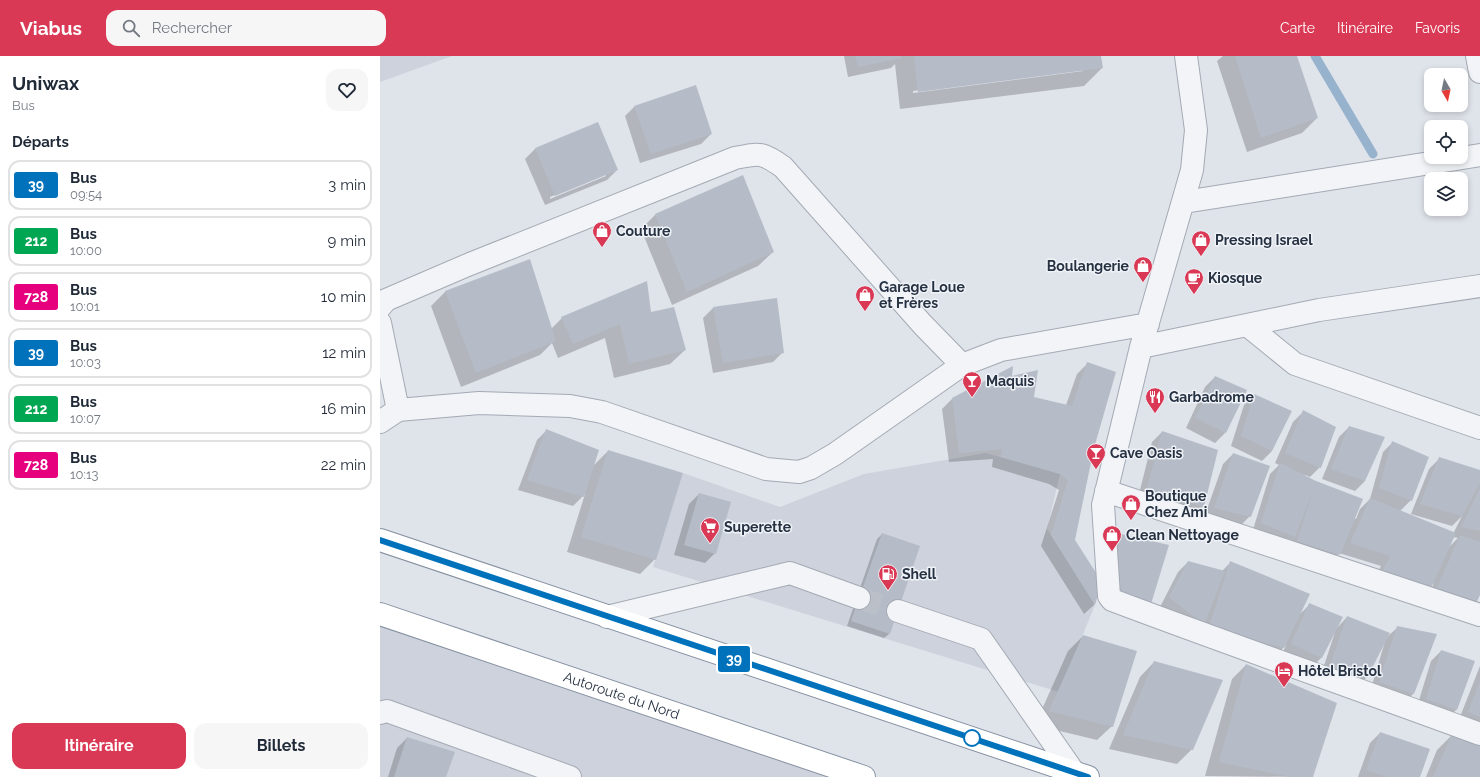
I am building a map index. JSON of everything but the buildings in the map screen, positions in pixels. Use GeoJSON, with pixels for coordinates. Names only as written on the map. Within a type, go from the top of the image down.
{"type":"FeatureCollection","features":[{"type":"Feature","properties":{"kind":"highway"},"geometry":{"type":"LineString","coordinates":[[380,540],[1080,774]]}},
{"type":"Feature","properties":{"kind":"highway","name":"Autoroute du Nord"},"geometry":{"type":"LineString","coordinates":[[380,614],[864,777]]}},
{"type":"Feature","properties":{"kind":"street"},"geometry":{"type":"LineString","coordinates":[[1186,56],[1196,130],[1192,170],[1141,347],[1103,505],[1107,590],[1109,596],[1112,600],[1480,734]]}},
{"type":"Feature","properties":{"kind":"street"},"geometry":{"type":"LineString","coordinates":[[1477,56],[1480,72]]}},
{"type":"Feature","properties":{"kind":"street"},"geometry":{"type":"LineString","coordinates":[[380,307],[386,300],[400,294],[610,207],[734,158],[754,154],[766,155],[783,167],[923,325],[962,365]]}},
{"type":"Feature","properties":{"kind":"street"},"geometry":{"type":"LineString","coordinates":[[1184,202],[1480,155]]}},
{"type":"Feature","properties":{"kind":"street"},"geometry":{"type":"LineString","coordinates":[[1141,347],[1319,310],[1480,286]]}},
{"type":"Feature","properties":{"kind":"street"},"geometry":{"type":"LineString","coordinates":[[380,323],[398,410]]}},
{"type":"Feature","properties":{"kind":"street"},"geometry":{"type":"LineString","coordinates":[[380,422],[398,410],[479,403],[570,406],[602,412],[766,469],[799,472],[811,468],[835,454],[962,365],[1001,350],[1148,324]]}},
{"type":"Feature","properties":{"kind":"street"},"geometry":{"type":"LineString","coordinates":[[1247,325],[1295,364],[1480,428]]}},
{"type":"Feature","properties":{"kind":"street"},"geometry":{"type":"LineString","coordinates":[[1106,491],[1480,615]]}},
{"type":"Feature","properties":{"kind":"street"},"geometry":{"type":"LineString","coordinates":[[607,617],[790,573],[859,598]]}},
{"type":"Feature","properties":{"kind":"street"},"geometry":{"type":"LineString","coordinates":[[898,611],[981,639],[1080,774]]}},
{"type":"Feature","properties":{"kind":"street"},"geometry":{"type":"LineString","coordinates":[[380,713],[387,711],[570,777]]}},
{"type":"Feature","properties":{"kind":"shaded area"},"geometry":{"type":"Polygon","coordinates":[[[380,56],[452,56],[380,82],[380,56]]]}},
{"type":"Feature","properties":{"kind":"shaded area"},"geometry":{"type":"Polygon","coordinates":[[[986,453],[1060,474],[1047,529],[1095,605],[1059,692],[653,567],[683,473],[780,507],[864,474],[986,453]]]}},
{"type":"Feature","properties":{"kind":"shaded area"},"geometry":{"type":"Polygon","coordinates":[[[380,614],[864,777],[380,777],[380,614]]]}},
{"type":"Feature","properties":{"kind":"waterway"},"geometry":{"type":"LineString","coordinates":[[1315,56],[1373,154]]}},
{"type":"Feature","properties":{"kind":"tunnel"},"geometry":{"type":"LineString","coordinates":[[859,598],[898,611]]}},
{"type":"Feature","properties":{"kind":"bus line","name":"39"},"geometry":{"type":"LineString","coordinates":[[380,540],[459,568],[1088,777]]}},
{"type":"Feature","properties":{"kind":"place","name":"Couture"},"geometry":{"type":"Point","coordinates":[602,248]}},
{"type":"Feature","properties":{"kind":"place","name":"Pressing Israel"},"geometry":{"type":"Point","coordinates":[1201,257]}},
{"type":"Feature","properties":{"kind":"place","name":"Boulangerie"},"geometry":{"type":"Point","coordinates":[1143,283]}},
{"type":"Feature","properties":{"kind":"place","name":"Kiosque"},"geometry":{"type":"Point","coordinates":[1194,295]}},
{"type":"Feature","properties":{"kind":"place","name":"Garage Loue et Frères"},"geometry":{"type":"Point","coordinates":[865,312]}},
{"type":"Feature","properties":{"kind":"place","name":"Maquis"},"geometry":{"type":"Point","coordinates":[972,398]}},
{"type":"Feature","properties":{"kind":"place","name":"Garbadrome"},"geometry":{"type":"Point","coordinates":[1155,414]}},
{"type":"Feature","properties":{"kind":"place","name":"Cave Oasis"},"geometry":{"type":"Point","coordinates":[1096,470]}},
{"type":"Feature","properties":{"kind":"place","name":"Boutique Chez Ami"},"geometry":{"type":"Point","coordinates":[1131,521]}},
{"type":"Feature","properties":{"kind":"place","name":"Superette"},"geometry":{"type":"Point","coordinates":[710,544]}},
{"type":"Feature","properties":{"kind":"place","name":"Clean Nettoyage"},"geometry":{"type":"Point","coordinates":[1112,552]}},
{"type":"Feature","properties":{"kind":"place","name":"Shell"},"geometry":{"type":"Point","coordinates":[888,591]}},
{"type":"Feature","properties":{"kind":"place","name":"Hôtel Bristol"},"geometry":{"type":"Point","coordinates":[1284,688]}}]}
